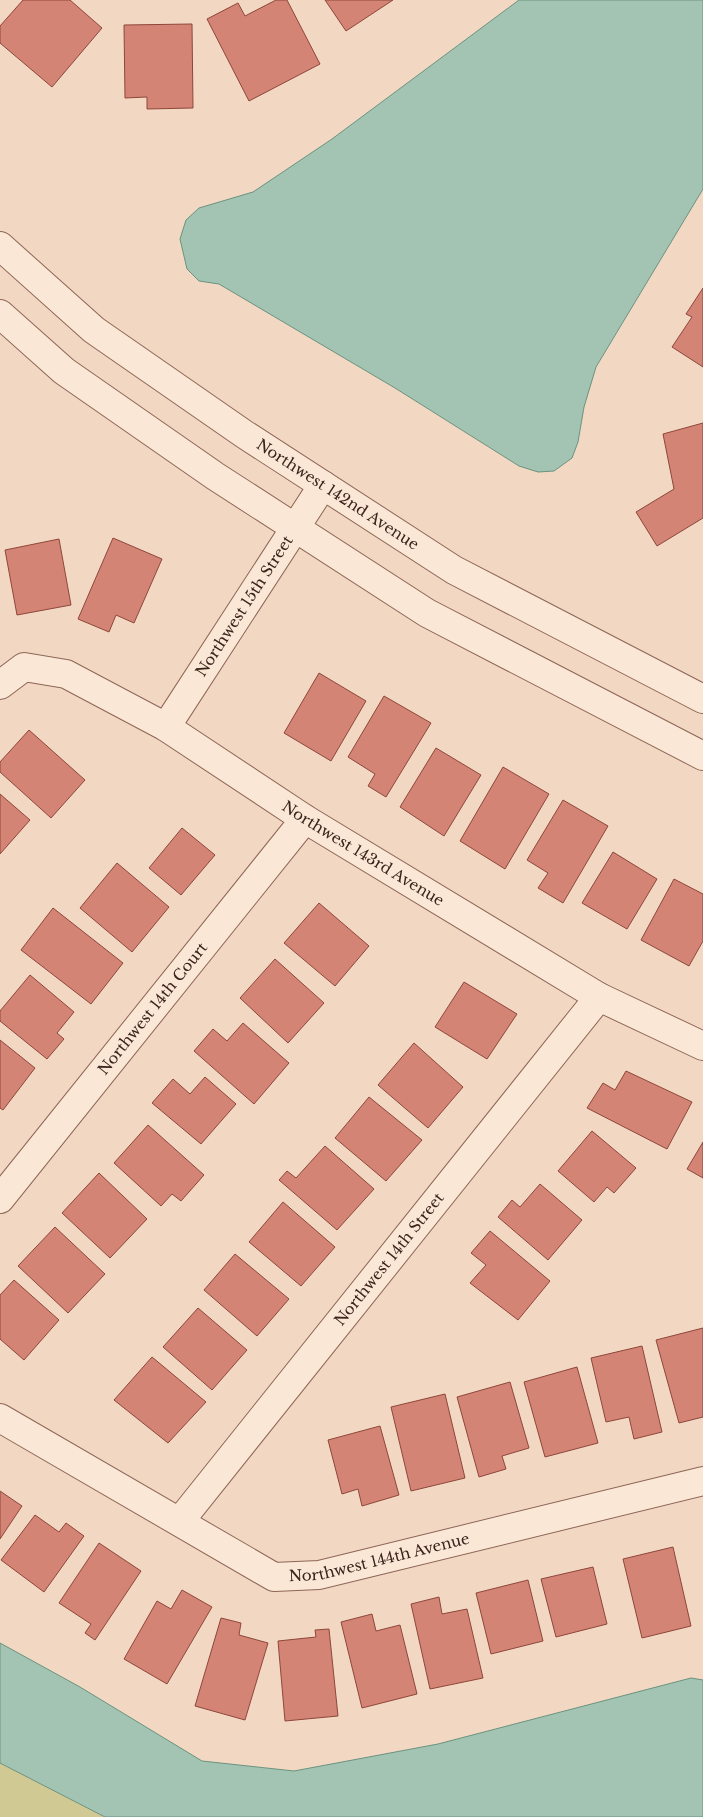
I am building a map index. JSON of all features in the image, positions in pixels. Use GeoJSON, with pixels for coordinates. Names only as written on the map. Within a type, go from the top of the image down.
{"type":"FeatureCollection","features":[{"type":"Feature","properties":{"kind":"street","name":"Northwest 142nd Avenue"},"geometry":{"type":"LineString","coordinates":[[0,246],[94,330],[244,434],[454,570],[703,699]]}},
{"type":"Feature","properties":{"kind":"street"},"geometry":{"type":"LineString","coordinates":[[0,314],[64,371],[215,476],[427,613],[703,756]]}},
{"type":"Feature","properties":{"kind":"street","name":"Northwest 15th Street"},"geometry":{"type":"LineString","coordinates":[[166,727],[323,485]]}},
{"type":"Feature","properties":{"kind":"street","name":"Northwest 143rd Avenue"},"geometry":{"type":"LineString","coordinates":[[0,685],[24,667],[66,674],[166,727],[305,820],[599,997],[703,1046]]}},
{"type":"Feature","properties":{"kind":"street","name":"Northwest 14th Court"},"geometry":{"type":"LineString","coordinates":[[0,1199],[305,820]]}},
{"type":"Feature","properties":{"kind":"street","name":"Northwest 14th Street"},"geometry":{"type":"LineString","coordinates":[[180,1521],[599,997]]}},
{"type":"Feature","properties":{"kind":"street","name":"Northwest 144th Avenue"},"geometry":{"type":"LineString","coordinates":[[0,1418],[274,1577],[319,1575],[703,1480]]}},
{"type":"Feature","properties":{"kind":"shaded area"},"geometry":{"type":"Polygon","coordinates":[[[519,0],[703,0],[703,189],[596,367],[584,407],[578,442],[572,458],[554,471],[538,472],[519,466],[395,388],[219,284],[199,281],[187,269],[180,239],[186,220],[199,208],[253,192],[332,139],[519,0]]]}},
{"type":"Feature","properties":{"kind":"shaded area"},"geometry":{"type":"Polygon","coordinates":[[[0,1643],[80,1687],[202,1761],[294,1771],[438,1744],[691,1678],[703,1680],[703,1817],[105,1817],[0,1763],[0,1643]]]}},
{"type":"Feature","properties":{"kind":"shaded area"},"geometry":{"type":"Polygon","coordinates":[[[0,1763],[105,1817],[0,1817],[0,1763]]]}},
{"type":"Feature","properties":{"kind":"building"},"geometry":{"type":"Polygon","coordinates":[[[23,0],[70,0],[102,28],[52,87],[0,43],[0,26],[23,0]]]}},
{"type":"Feature","properties":{"kind":"building"},"geometry":{"type":"Polygon","coordinates":[[[276,0],[287,0],[320,64],[249,101],[207,19],[238,3],[245,16],[276,0]]]}},
{"type":"Feature","properties":{"kind":"building"},"geometry":{"type":"Polygon","coordinates":[[[325,0],[393,0],[346,31],[325,0]]]}},
{"type":"Feature","properties":{"kind":"building"},"geometry":{"type":"Polygon","coordinates":[[[192,24],[193,108],[147,109],[147,97],[125,98],[124,25],[192,24]]]}},
{"type":"Feature","properties":{"kind":"building"},"geometry":{"type":"Polygon","coordinates":[[[703,288],[703,367],[672,347],[692,317],[686,314],[703,288]]]}},
{"type":"Feature","properties":{"kind":"building"},"geometry":{"type":"Polygon","coordinates":[[[703,423],[703,518],[657,546],[636,512],[674,489],[663,434],[703,423]]]}},
{"type":"Feature","properties":{"kind":"building"},"geometry":{"type":"Polygon","coordinates":[[[113,538],[162,559],[134,623],[116,615],[109,632],[78,619],[113,538]]]}},
{"type":"Feature","properties":{"kind":"building"},"geometry":{"type":"Polygon","coordinates":[[[59,539],[71,605],[17,615],[5,550],[59,539]]]}},
{"type":"Feature","properties":{"kind":"building"},"geometry":{"type":"Polygon","coordinates":[[[319,673],[366,701],[331,761],[284,733],[319,673]]]}},
{"type":"Feature","properties":{"kind":"building"},"geometry":{"type":"Polygon","coordinates":[[[384,696],[431,723],[386,797],[368,786],[375,774],[348,757],[384,696]]]}},
{"type":"Feature","properties":{"kind":"building"},"geometry":{"type":"Polygon","coordinates":[[[29,730],[85,780],[51,818],[0,772],[0,762],[29,730]]]}},
{"type":"Feature","properties":{"kind":"building"},"geometry":{"type":"Polygon","coordinates":[[[436,748],[481,775],[444,836],[400,807],[436,748]]]}},
{"type":"Feature","properties":{"kind":"building"},"geometry":{"type":"Polygon","coordinates":[[[503,767],[549,794],[505,869],[460,841],[503,767]]]}},
{"type":"Feature","properties":{"kind":"building"},"geometry":{"type":"Polygon","coordinates":[[[0,794],[30,820],[0,854],[0,794]]]}},
{"type":"Feature","properties":{"kind":"building"},"geometry":{"type":"Polygon","coordinates":[[[563,800],[608,826],[563,903],[538,888],[548,873],[527,860],[563,800]]]}},
{"type":"Feature","properties":{"kind":"building"},"geometry":{"type":"Polygon","coordinates":[[[182,828],[215,855],[181,895],[149,868],[182,828]]]}},
{"type":"Feature","properties":{"kind":"building"},"geometry":{"type":"Polygon","coordinates":[[[613,852],[657,879],[627,929],[582,903],[613,852]]]}},
{"type":"Feature","properties":{"kind":"building"},"geometry":{"type":"Polygon","coordinates":[[[117,863],[169,907],[132,952],[80,908],[117,863]]]}},
{"type":"Feature","properties":{"kind":"building"},"geometry":{"type":"Polygon","coordinates":[[[674,879],[703,894],[703,941],[689,966],[641,940],[674,879]]]}},
{"type":"Feature","properties":{"kind":"building"},"geometry":{"type":"Polygon","coordinates":[[[319,903],[369,946],[335,986],[284,943],[319,903]]]}},
{"type":"Feature","properties":{"kind":"building"},"geometry":{"type":"Polygon","coordinates":[[[53,908],[123,963],[91,1004],[21,950],[53,908]]]}},
{"type":"Feature","properties":{"kind":"building"},"geometry":{"type":"Polygon","coordinates":[[[275,959],[324,1003],[288,1043],[240,998],[275,959]]]}},
{"type":"Feature","properties":{"kind":"building"},"geometry":{"type":"Polygon","coordinates":[[[30,975],[74,1012],[57,1033],[64,1039],[47,1059],[0,1021],[0,1011],[30,975]]]}},
{"type":"Feature","properties":{"kind":"building"},"geometry":{"type":"Polygon","coordinates":[[[464,982],[517,1014],[487,1059],[435,1027],[464,982]]]}},
{"type":"Feature","properties":{"kind":"building"},"geometry":{"type":"Polygon","coordinates":[[[243,1023],[289,1063],[254,1104],[194,1051],[213,1029],[227,1041],[243,1023]]]}},
{"type":"Feature","properties":{"kind":"building"},"geometry":{"type":"Polygon","coordinates":[[[0,1040],[35,1068],[3,1110],[0,1108],[0,1040]]]}},
{"type":"Feature","properties":{"kind":"building"},"geometry":{"type":"Polygon","coordinates":[[[414,1043],[463,1087],[428,1128],[378,1085],[414,1043]]]}},
{"type":"Feature","properties":{"kind":"building"},"geometry":{"type":"Polygon","coordinates":[[[626,1071],[692,1102],[667,1149],[587,1108],[603,1083],[615,1090],[626,1071]]]}},
{"type":"Feature","properties":{"kind":"building"},"geometry":{"type":"Polygon","coordinates":[[[205,1077],[236,1104],[201,1144],[152,1103],[173,1079],[190,1094],[205,1077]]]}},
{"type":"Feature","properties":{"kind":"building"},"geometry":{"type":"Polygon","coordinates":[[[369,1097],[422,1140],[386,1181],[335,1138],[369,1097]]]}},
{"type":"Feature","properties":{"kind":"building"},"geometry":{"type":"Polygon","coordinates":[[[148,1125],[204,1175],[181,1201],[172,1194],[161,1206],[114,1163],[148,1125]]]}},
{"type":"Feature","properties":{"kind":"building"},"geometry":{"type":"Polygon","coordinates":[[[592,1131],[636,1168],[614,1193],[607,1187],[594,1202],[558,1171],[592,1131]]]}},
{"type":"Feature","properties":{"kind":"building"},"geometry":{"type":"Polygon","coordinates":[[[703,1142],[703,1178],[687,1169],[703,1142]]]}},
{"type":"Feature","properties":{"kind":"building"},"geometry":{"type":"Polygon","coordinates":[[[325,1146],[374,1189],[337,1230],[279,1180],[287,1171],[296,1178],[325,1146]]]}},
{"type":"Feature","properties":{"kind":"building"},"geometry":{"type":"Polygon","coordinates":[[[99,1173],[147,1219],[110,1258],[62,1213],[99,1173]]]}},
{"type":"Feature","properties":{"kind":"building"},"geometry":{"type":"Polygon","coordinates":[[[540,1184],[582,1220],[548,1260],[498,1217],[512,1200],[520,1207],[540,1184]]]}},
{"type":"Feature","properties":{"kind":"building"},"geometry":{"type":"Polygon","coordinates":[[[283,1202],[335,1247],[301,1286],[249,1242],[283,1202]]]}},
{"type":"Feature","properties":{"kind":"building"},"geometry":{"type":"Polygon","coordinates":[[[55,1227],[105,1274],[68,1313],[18,1266],[55,1227]]]}},
{"type":"Feature","properties":{"kind":"building"},"geometry":{"type":"Polygon","coordinates":[[[490,1231],[550,1281],[518,1320],[470,1283],[486,1265],[471,1253],[490,1231]]]}},
{"type":"Feature","properties":{"kind":"building"},"geometry":{"type":"Polygon","coordinates":[[[235,1254],[289,1299],[257,1336],[204,1290],[235,1254]]]}},
{"type":"Feature","properties":{"kind":"building"},"geometry":{"type":"Polygon","coordinates":[[[14,1280],[59,1320],[24,1360],[0,1339],[0,1295],[14,1280]]]}},
{"type":"Feature","properties":{"kind":"building"},"geometry":{"type":"Polygon","coordinates":[[[198,1308],[247,1350],[212,1390],[163,1347],[198,1308]]]}},
{"type":"Feature","properties":{"kind":"building"},"geometry":{"type":"Polygon","coordinates":[[[703,1328],[703,1417],[679,1423],[656,1340],[703,1328]]]}},
{"type":"Feature","properties":{"kind":"building"},"geometry":{"type":"Polygon","coordinates":[[[642,1346],[662,1432],[634,1439],[629,1417],[606,1422],[591,1358],[642,1346]]]}},
{"type":"Feature","properties":{"kind":"building"},"geometry":{"type":"Polygon","coordinates":[[[152,1357],[206,1402],[168,1443],[114,1400],[152,1357]]]}},
{"type":"Feature","properties":{"kind":"building"},"geometry":{"type":"Polygon","coordinates":[[[577,1367],[598,1443],[545,1457],[524,1382],[577,1367]]]}},
{"type":"Feature","properties":{"kind":"building"},"geometry":{"type":"Polygon","coordinates":[[[510,1382],[529,1448],[502,1456],[506,1469],[479,1477],[457,1397],[510,1382]]]}},
{"type":"Feature","properties":{"kind":"building"},"geometry":{"type":"Polygon","coordinates":[[[445,1394],[465,1478],[411,1491],[391,1407],[445,1394]]]}},
{"type":"Feature","properties":{"kind":"building"},"geometry":{"type":"Polygon","coordinates":[[[380,1426],[399,1495],[362,1506],[358,1489],[342,1494],[328,1440],[380,1426]]]}},
{"type":"Feature","properties":{"kind":"building"},"geometry":{"type":"Polygon","coordinates":[[[0,1491],[22,1506],[0,1539],[0,1491]]]}},
{"type":"Feature","properties":{"kind":"building"},"geometry":{"type":"Polygon","coordinates":[[[35,1515],[59,1532],[66,1523],[84,1536],[44,1592],[1,1560],[35,1515]]]}},
{"type":"Feature","properties":{"kind":"building"},"geometry":{"type":"Polygon","coordinates":[[[99,1543],[141,1571],[95,1640],[85,1633],[91,1624],[59,1603],[99,1543]]]}},
{"type":"Feature","properties":{"kind":"building"},"geometry":{"type":"Polygon","coordinates":[[[673,1547],[691,1626],[642,1638],[623,1559],[673,1547]]]}},
{"type":"Feature","properties":{"kind":"building"},"geometry":{"type":"Polygon","coordinates":[[[593,1567],[607,1624],[556,1637],[541,1579],[593,1567]]]}},
{"type":"Feature","properties":{"kind":"building"},"geometry":{"type":"Polygon","coordinates":[[[528,1580],[543,1641],[491,1654],[476,1593],[528,1580]]]}},
{"type":"Feature","properties":{"kind":"building"},"geometry":{"type":"Polygon","coordinates":[[[182,1590],[212,1607],[167,1684],[124,1659],[157,1601],[171,1609],[182,1590]]]}},
{"type":"Feature","properties":{"kind":"building"},"geometry":{"type":"Polygon","coordinates":[[[439,1597],[442,1614],[467,1609],[483,1678],[430,1689],[411,1604],[439,1597]]]}},
{"type":"Feature","properties":{"kind":"building"},"geometry":{"type":"Polygon","coordinates":[[[372,1614],[376,1631],[400,1625],[417,1694],[362,1708],[341,1622],[372,1614]]]}},
{"type":"Feature","properties":{"kind":"building"},"geometry":{"type":"Polygon","coordinates":[[[221,1618],[241,1623],[239,1635],[268,1643],[245,1720],[195,1706],[221,1618]]]}},
{"type":"Feature","properties":{"kind":"building"},"geometry":{"type":"Polygon","coordinates":[[[329,1629],[338,1716],[285,1721],[278,1641],[316,1637],[315,1630],[329,1629]]]}}]}
